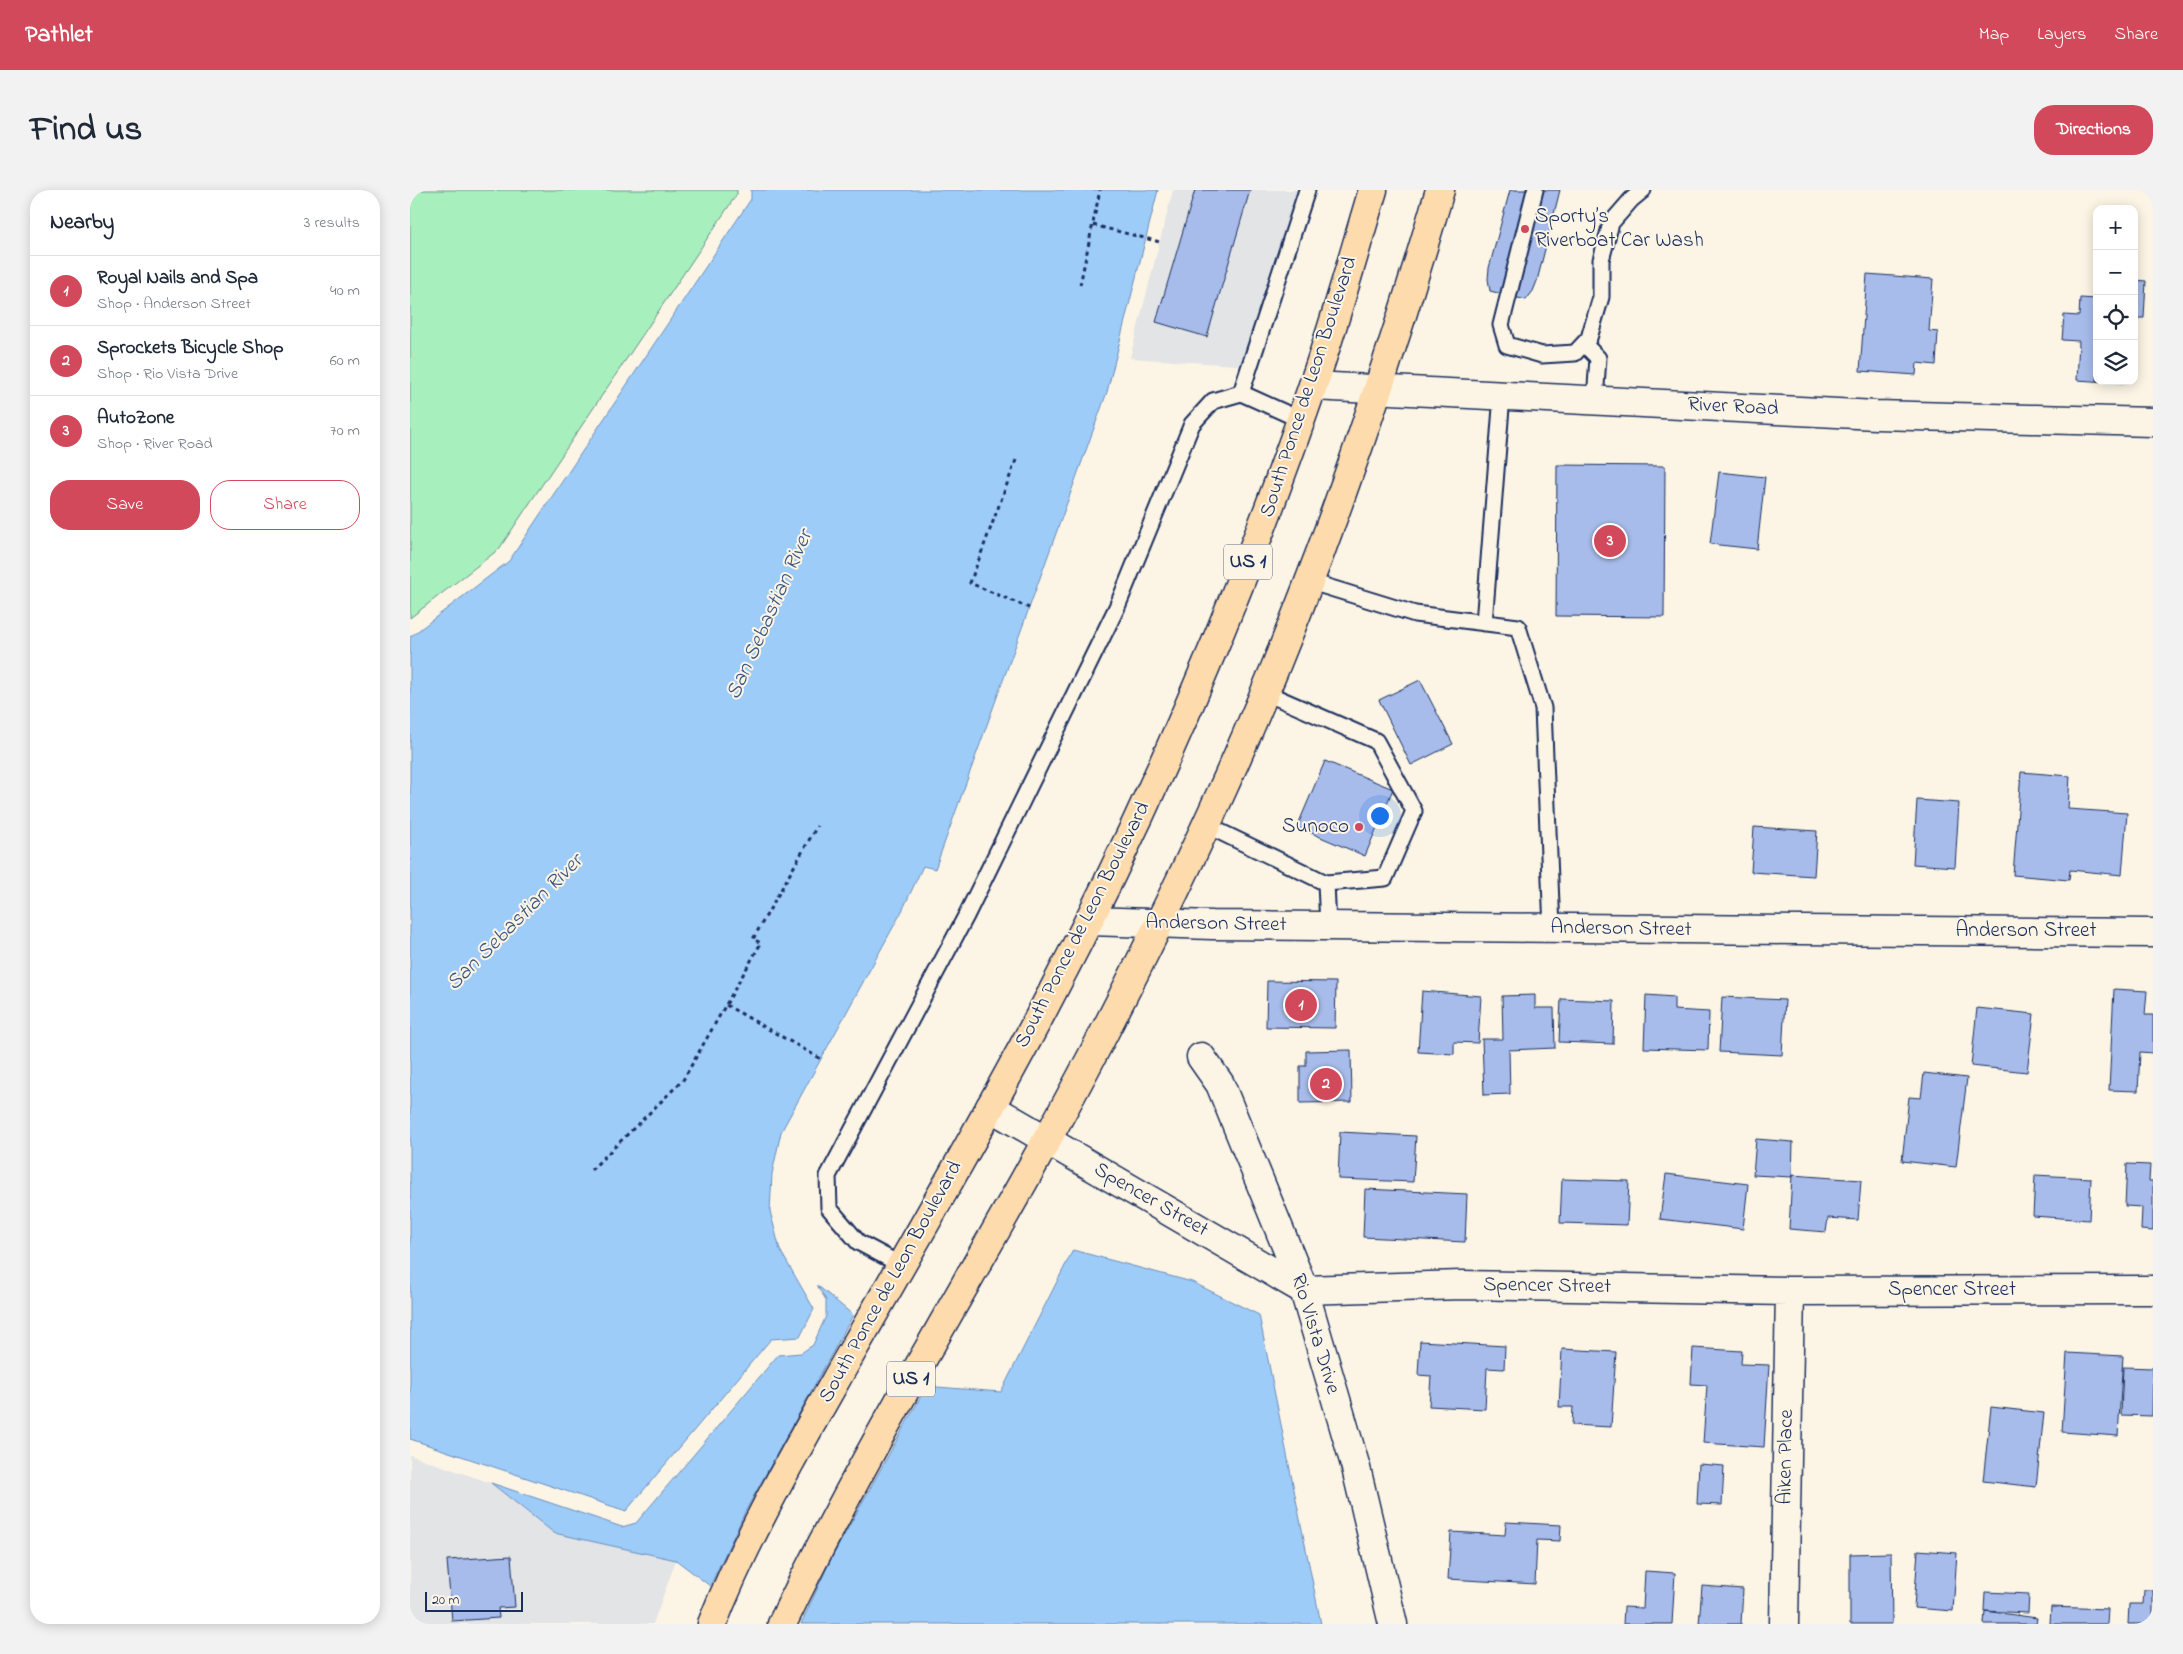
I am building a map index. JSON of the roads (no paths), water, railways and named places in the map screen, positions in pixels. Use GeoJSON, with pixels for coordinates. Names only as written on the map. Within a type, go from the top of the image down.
{"type":"FeatureCollection","features":[{"type":"Feature","properties":{"kind":"highway","name":"South Ponce de Leon Boulevard"},"geometry":{"type":"LineString","coordinates":[[712,1624],[760,1520],[805,1435],[990,1107],[1089,921],[1165,762],[1222,628],[1269,510],[1313,386],[1372,190]]}},
{"type":"Feature","properties":{"kind":"highway","name":"US 1"},"geometry":{"type":"LineString","coordinates":[[782,1624],[817,1549],[855,1477],[1047,1138],[1159,924],[1206,825],[1264,692],[1308,581],[1378,389],[1440,190]]}},
{"type":"Feature","properties":{"kind":"street","name":"River Road"},"geometry":{"type":"LineString","coordinates":[[1313,386],[1876,415],[2153,422]]}},
{"type":"Feature","properties":{"kind":"street","name":"Anderson Street"},"geometry":{"type":"LineString","coordinates":[[1089,921],[1159,924],[1552,929],[2153,933]]}},
{"type":"Feature","properties":{"kind":"street","name":"Rio Vista Drive"},"geometry":{"type":"LineString","coordinates":[[1201,1056],[1220,1084],[1304,1290],[1356,1468],[1393,1624]]}},
{"type":"Feature","properties":{"kind":"street","name":"Spencer Street"},"geometry":{"type":"LineString","coordinates":[[990,1107],[1047,1138],[1304,1290],[1461,1285],[1790,1291],[2153,1290]]}},
{"type":"Feature","properties":{"kind":"street","name":"Aiken Place"},"geometry":{"type":"LineString","coordinates":[[1784,1624],[1790,1291]]}},
{"type":"Feature","properties":{"kind":"lane"},"geometry":{"type":"LineString","coordinates":[[1241,393],[1307,190]]}},
{"type":"Feature","properties":{"kind":"lane"},"geometry":{"type":"LineString","coordinates":[[1535,190],[1501,325],[1508,345],[1542,355],[1575,353],[1589,338],[1601,297],[1601,260],[1611,223],[1631,200],[1643,190]]}},
{"type":"Feature","properties":{"kind":"lane"},"geometry":{"type":"LineString","coordinates":[[1584,344],[1598,358],[1595,400]]}},
{"type":"Feature","properties":{"kind":"lane"},"geometry":{"type":"LineString","coordinates":[[901,1265],[858,1242],[829,1208],[828,1176],[966,916],[1117,607],[1192,424],[1212,401],[1241,393],[1301,420]]}},
{"type":"Feature","properties":{"kind":"lane"},"geometry":{"type":"LineString","coordinates":[[1484,623],[1502,395]]}},
{"type":"Feature","properties":{"kind":"lane"},"geometry":{"type":"LineString","coordinates":[[1308,581],[1415,614],[1518,627],[1543,708],[1552,929]]}},
{"type":"Feature","properties":{"kind":"lane"},"geometry":{"type":"LineString","coordinates":[[1206,825],[1326,883],[1385,878],[1414,811],[1376,741],[1264,692]]}},
{"type":"Feature","properties":{"kind":"lane"},"geometry":{"type":"LineString","coordinates":[[1326,883],[1328,926]]}},
{"type":"Feature","properties":{"kind":"water","name":"San Sebastian River"},"geometry":{"type":"Polygon","coordinates":[[[751,190],[1158,190],[1107,392],[935,869],[923,866],[902,911],[781,1132],[772,1174],[770,1211],[780,1250],[814,1309],[800,1337],[771,1339],[626,1511],[410,1439],[410,637],[509,561],[751,199],[751,190]]]}},
{"type":"Feature","properties":{"kind":"water"},"geometry":{"type":"Polygon","coordinates":[[[1073,1250],[1192,1282],[1259,1315],[1321,1624],[801,1624],[831,1559],[930,1380],[937,1387],[1001,1392],[1073,1250]]]}},
{"type":"Feature","properties":{"kind":"water"},"geometry":{"type":"Polygon","coordinates":[[[817,1285],[853,1315],[746,1510],[710,1586],[676,1560],[554,1533],[491,1483],[622,1527],[636,1523],[778,1355],[801,1353],[813,1345],[826,1316],[826,1300],[817,1285]]]}},
{"type":"Feature","properties":{"kind":"place","name":"Sporty’s Riverboat Car Wash"},"geometry":{"type":"Point","coordinates":[1525,229]}},
{"type":"Feature","properties":{"kind":"place","name":"AutoZone"},"geometry":{"type":"Point","coordinates":[1610,541]}},
{"type":"Feature","properties":{"kind":"place","name":"Sunoco"},"geometry":{"type":"Point","coordinates":[1359,827]}},
{"type":"Feature","properties":{"kind":"place","name":"Royal Nails and Spa"},"geometry":{"type":"Point","coordinates":[1301,1005]}},
{"type":"Feature","properties":{"kind":"place","name":"Sprockets Bicycle Shop"},"geometry":{"type":"Point","coordinates":[1326,1084]}}]}
